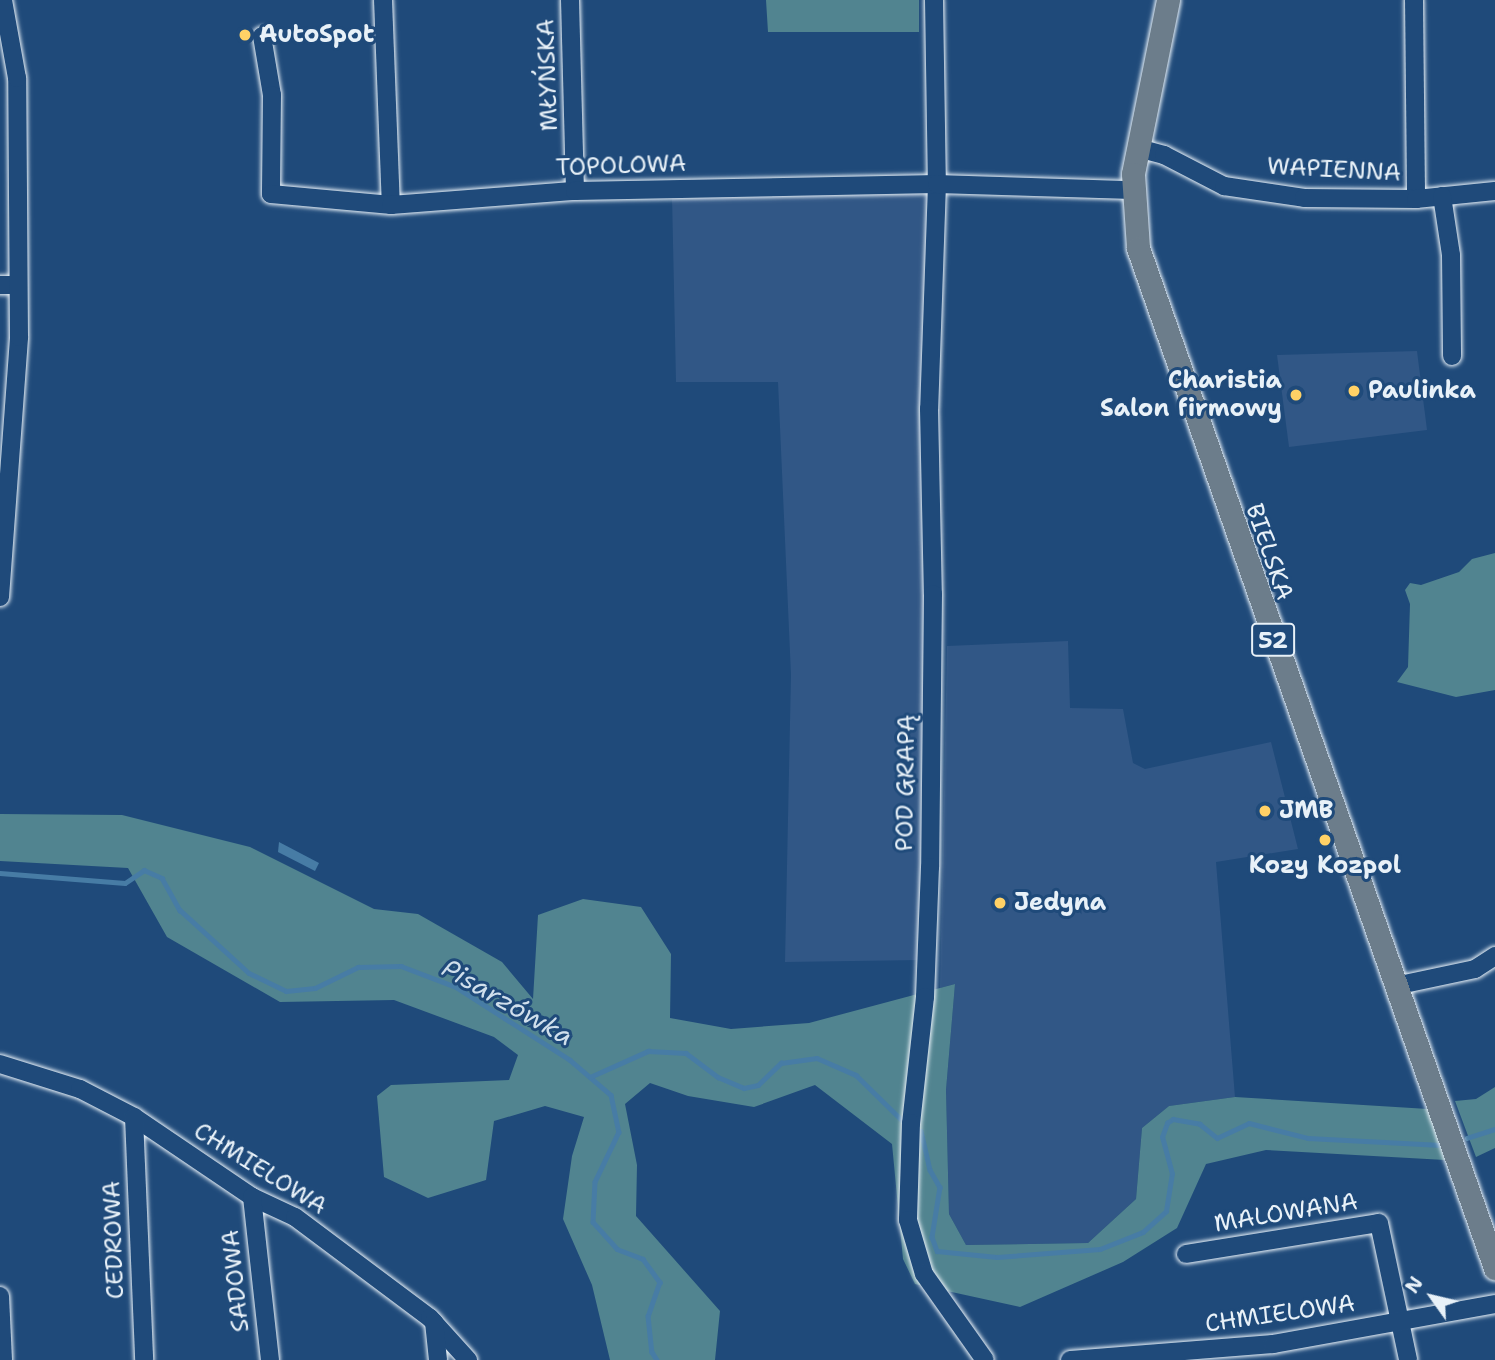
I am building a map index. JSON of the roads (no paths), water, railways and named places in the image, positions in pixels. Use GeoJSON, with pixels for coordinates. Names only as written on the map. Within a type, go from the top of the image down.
{"type":"FeatureCollection","features":[{"type":"Feature","properties":{"kind":"main road","name":"BIELSKA"},"geometry":{"type":"LineString","coordinates":[[1168,0],[1132,190],[1139,248],[1156,307],[1495,1268]]}},
{"type":"Feature","properties":{"kind":"street"},"geometry":{"type":"LineString","coordinates":[[0,597],[15,427],[18,285],[17,78],[3,0]]}},
{"type":"Feature","properties":{"kind":"street"},"geometry":{"type":"LineString","coordinates":[[383,0],[391,205]]}},
{"type":"Feature","properties":{"kind":"street","name":"MŁYŃSKA"},"geometry":{"type":"LineString","coordinates":[[570,0],[575,191]]}},
{"type":"Feature","properties":{"kind":"street","name":"POD GRAPĄ"},"geometry":{"type":"LineString","coordinates":[[934,0],[937,184],[929,408],[933,594],[930,867],[925,997],[911,1123],[908,1220],[924,1274],[985,1360]]}},
{"type":"Feature","properties":{"kind":"street"},"geometry":{"type":"LineString","coordinates":[[1414,0],[1416,199]]}},
{"type":"Feature","properties":{"kind":"street","name":"TOPOLOWA"},"geometry":{"type":"LineString","coordinates":[[262,36],[272,95],[271,194],[391,205],[575,191],[937,184],[1132,190]]}},
{"type":"Feature","properties":{"kind":"street","name":"WAPIENNA"},"geometry":{"type":"LineString","coordinates":[[1138,148],[1164,155],[1224,186],[1304,198],[1416,199],[1495,191]]}},
{"type":"Feature","properties":{"kind":"street"},"geometry":{"type":"LineString","coordinates":[[1442,196],[1451,255],[1452,356]]}},
{"type":"Feature","properties":{"kind":"street"},"geometry":{"type":"LineString","coordinates":[[0,285],[18,285]]}},
{"type":"Feature","properties":{"kind":"street"},"geometry":{"type":"LineString","coordinates":[[1395,986],[1475,968],[1495,956]]}},
{"type":"Feature","properties":{"kind":"street","name":"CHMIELOWA"},"geometry":{"type":"LineString","coordinates":[[0,1064],[80,1089],[134,1118],[252,1197],[295,1217],[434,1322],[468,1360]]}},
{"type":"Feature","properties":{"kind":"street","name":"CEDROWA"},"geometry":{"type":"LineString","coordinates":[[134,1118],[144,1360]]}},
{"type":"Feature","properties":{"kind":"street","name":"SADOWA"},"geometry":{"type":"LineString","coordinates":[[252,1197],[270,1360]]}},
{"type":"Feature","properties":{"kind":"street","name":"MALOWANA"},"geometry":{"type":"LineString","coordinates":[[1186,1254],[1379,1223],[1398,1321]]}},
{"type":"Feature","properties":{"kind":"street"},"geometry":{"type":"LineString","coordinates":[[0,1296],[3,1360]]}},
{"type":"Feature","properties":{"kind":"street","name":"CHMIELOWA"},"geometry":{"type":"LineString","coordinates":[[1070,1360],[1273,1345],[1495,1304]]}},
{"type":"Feature","properties":{"kind":"street"},"geometry":{"type":"LineString","coordinates":[[1398,1321],[1408,1360]]}},
{"type":"Feature","properties":{"kind":"street"},"geometry":{"type":"LineString","coordinates":[[434,1322],[438,1360]]}},
{"type":"Feature","properties":{"kind":"waterway","name":"Pisarzówka"},"geometry":{"type":"LineString","coordinates":[[0,873],[125,883],[144,870],[162,878],[180,910],[249,973],[286,991],[315,988],[358,967],[401,966],[456,987],[570,1060],[611,1095],[619,1132],[595,1182],[593,1222],[617,1249],[643,1259],[660,1282],[648,1316],[652,1352],[657,1360]]}},
{"type":"Feature","properties":{"kind":"waterway"},"geometry":{"type":"LineString","coordinates":[[590,1077],[648,1051],[686,1053],[718,1077],[744,1088],[758,1085],[781,1063],[817,1058],[856,1075],[903,1121]]}},
{"type":"Feature","properties":{"kind":"waterway"},"geometry":{"type":"LineString","coordinates":[[921,1131],[930,1170],[940,1187],[932,1237],[937,1251],[997,1257],[1100,1249],[1143,1232],[1166,1211],[1172,1174],[1162,1137],[1167,1123],[1173,1119],[1200,1124],[1217,1138],[1249,1123],[1308,1138],[1441,1145]]}},
{"type":"Feature","properties":{"kind":"waterway"},"geometry":{"type":"LineString","coordinates":[[1467,1138],[1495,1129]]}},
{"type":"Feature","properties":{"kind":"place","name":"AutoSpot"},"geometry":{"type":"Point","coordinates":[245,35]}},
{"type":"Feature","properties":{"kind":"place","name":"Paulinka"},"geometry":{"type":"Point","coordinates":[1354,391]}},
{"type":"Feature","properties":{"kind":"place","name":"Charistia Salon firmowy"},"geometry":{"type":"Point","coordinates":[1296,395]}},
{"type":"Feature","properties":{"kind":"place","name":"JMB"},"geometry":{"type":"Point","coordinates":[1265,811]}},
{"type":"Feature","properties":{"kind":"place","name":"Kozy Kozpol"},"geometry":{"type":"Point","coordinates":[1325,840]}},
{"type":"Feature","properties":{"kind":"place","name":"Jedyna"},"geometry":{"type":"Point","coordinates":[1000,903]}}]}
